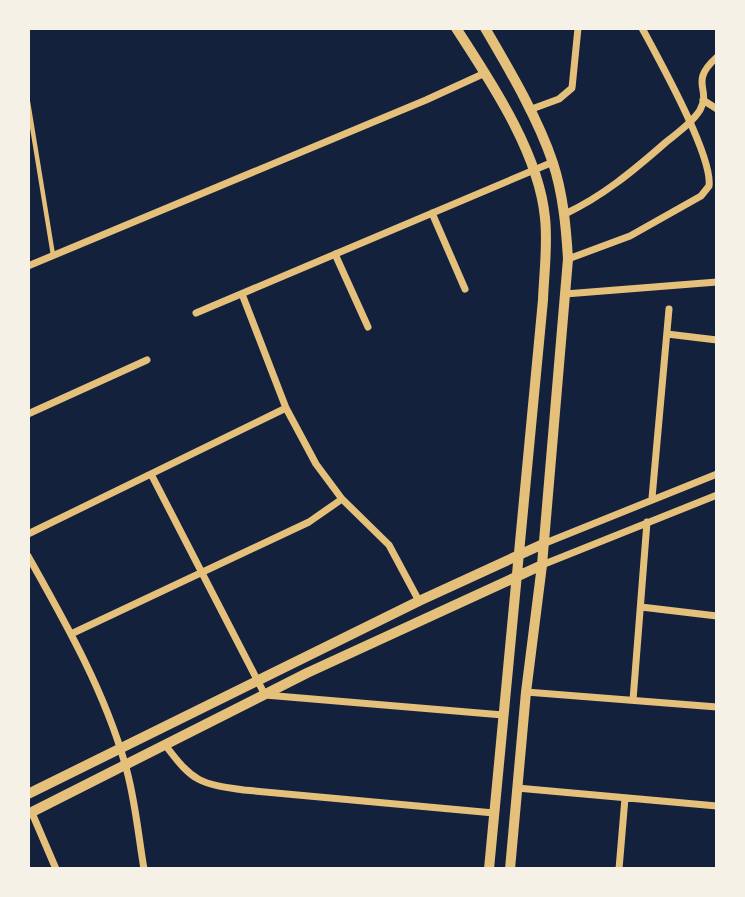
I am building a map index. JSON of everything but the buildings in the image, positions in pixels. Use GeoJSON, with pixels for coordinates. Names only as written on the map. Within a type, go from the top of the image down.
{"type":"FeatureCollection","features":[{"type":"Feature","properties":{"kind":"street"},"geometry":{"type":"LineString","coordinates":[[456,28],[485,73],[534,169],[545,218],[543,300],[489,869]]}},
{"type":"Feature","properties":{"kind":"street"},"geometry":{"type":"LineString","coordinates":[[485,28],[529,110],[553,162],[565,214],[568,258],[542,565],[526,692],[510,869]]}},
{"type":"Feature","properties":{"kind":"street"},"geometry":{"type":"LineString","coordinates":[[529,110],[559,99],[572,88],[579,28]]}},
{"type":"Feature","properties":{"kind":"street"},"geometry":{"type":"LineString","coordinates":[[568,258],[630,236],[707,191],[709,169],[642,28]]}},
{"type":"Feature","properties":{"kind":"street"},"geometry":{"type":"LineString","coordinates":[[565,214],[618,184],[689,123],[700,109],[703,100],[702,74],[705,67],[717,57]]}},
{"type":"Feature","properties":{"kind":"street"},"geometry":{"type":"LineString","coordinates":[[28,267],[485,73]]}},
{"type":"Feature","properties":{"kind":"street"},"geometry":{"type":"LineString","coordinates":[[703,100],[717,109]]}},
{"type":"Feature","properties":{"kind":"street"},"geometry":{"type":"LineString","coordinates":[[196,313],[553,162]]}},
{"type":"Feature","properties":{"kind":"street"},"geometry":{"type":"LineString","coordinates":[[432,213],[465,289]]}},
{"type":"Feature","properties":{"kind":"street"},"geometry":{"type":"LineString","coordinates":[[335,254],[368,327]]}},
{"type":"Feature","properties":{"kind":"street"},"geometry":{"type":"LineString","coordinates":[[565,294],[717,282]]}},
{"type":"Feature","properties":{"kind":"street"},"geometry":{"type":"LineString","coordinates":[[242,294],[286,408],[316,464],[342,499],[389,545],[419,601]]}},
{"type":"Feature","properties":{"kind":"street"},"geometry":{"type":"LineString","coordinates":[[652,498],[669,309]]}},
{"type":"Feature","properties":{"kind":"street"},"geometry":{"type":"LineString","coordinates":[[667,334],[717,340]]}},
{"type":"Feature","properties":{"kind":"street"},"geometry":{"type":"LineString","coordinates":[[28,414],[147,360]]}},
{"type":"Feature","properties":{"kind":"street"},"geometry":{"type":"LineString","coordinates":[[28,534],[286,408]]}},
{"type":"Feature","properties":{"kind":"street"},"geometry":{"type":"LineString","coordinates":[[151,474],[265,695]]}},
{"type":"Feature","properties":{"kind":"street"},"geometry":{"type":"LineString","coordinates":[[28,794],[419,601],[543,544],[717,474]]}},
{"type":"Feature","properties":{"kind":"street"},"geometry":{"type":"LineString","coordinates":[[56,869],[30,813],[307,673],[516,576],[717,495]]}},
{"type":"Feature","properties":{"kind":"street"},"geometry":{"type":"LineString","coordinates":[[71,634],[309,522],[342,499]]}},
{"type":"Feature","properties":{"kind":"street"},"geometry":{"type":"LineString","coordinates":[[632,700],[647,522]]}},
{"type":"Feature","properties":{"kind":"street"},"geometry":{"type":"LineString","coordinates":[[28,556],[71,634],[101,698],[121,750],[144,869]]}},
{"type":"Feature","properties":{"kind":"street"},"geometry":{"type":"LineString","coordinates":[[641,607],[717,616]]}},
{"type":"Feature","properties":{"kind":"street"},"geometry":{"type":"LineString","coordinates":[[526,692],[717,707]]}},
{"type":"Feature","properties":{"kind":"street"},"geometry":{"type":"LineString","coordinates":[[265,695],[503,715]]}},
{"type":"Feature","properties":{"kind":"street"},"geometry":{"type":"LineString","coordinates":[[166,746],[183,769],[207,785],[494,813]]}},
{"type":"Feature","properties":{"kind":"street"},"geometry":{"type":"LineString","coordinates":[[517,788],[717,806]]}},
{"type":"Feature","properties":{"kind":"street"},"geometry":{"type":"LineString","coordinates":[[619,869],[625,798]]}},
{"type":"Feature","properties":{"kind":"lane"},"geometry":{"type":"LineString","coordinates":[[28,102],[53,255]]}}]}
